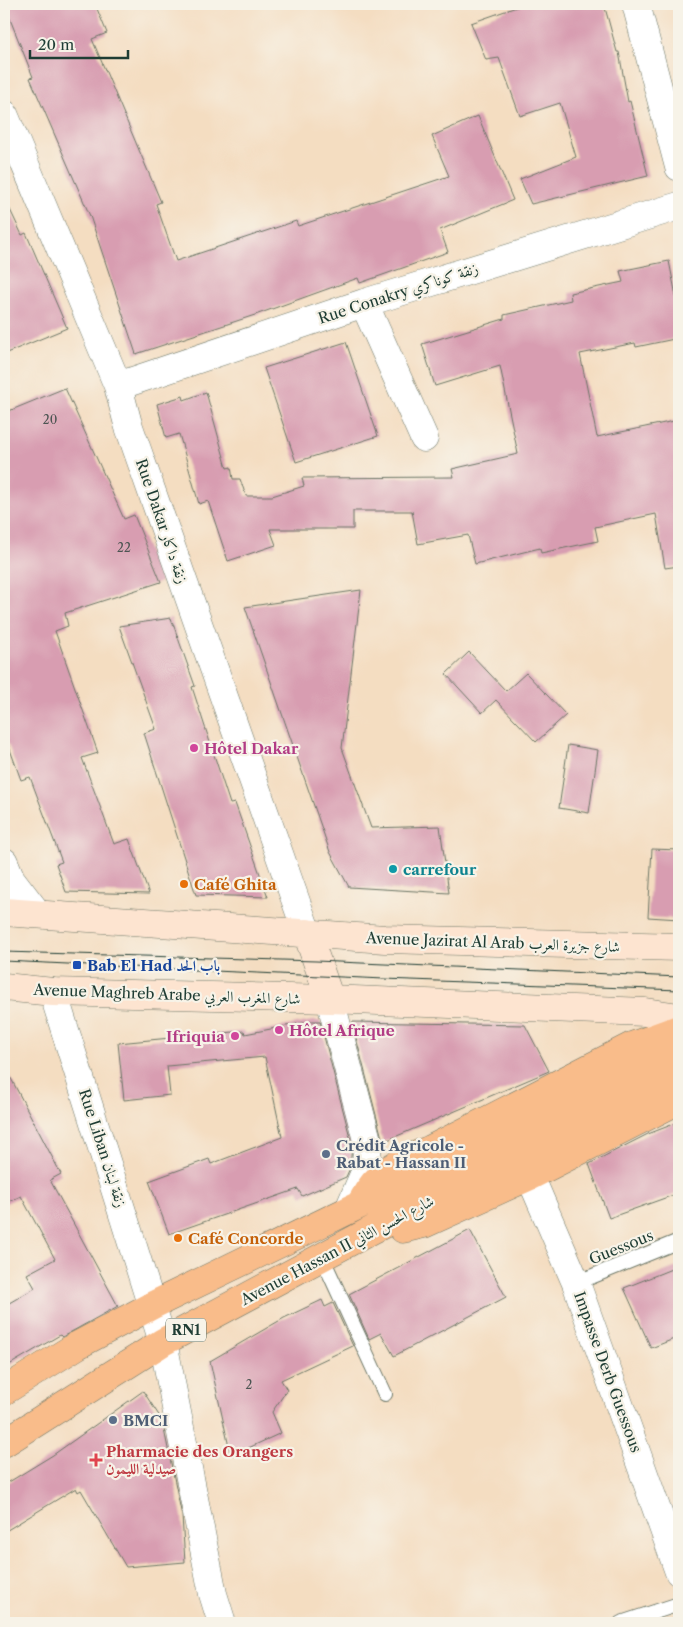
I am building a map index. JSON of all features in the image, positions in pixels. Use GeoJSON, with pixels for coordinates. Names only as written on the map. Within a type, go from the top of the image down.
{"type":"FeatureCollection","features":[{"type":"Feature","properties":{"kind":"main road"},"geometry":{"type":"LineString","coordinates":[[4,912],[307,933],[330,1000],[645,1012],[679,1017]]}},
{"type":"Feature","properties":{"kind":"main road","name":"Avenue Jazirat Al Arab شارع جزيرة العرب"},"geometry":{"type":"LineString","coordinates":[[307,933],[385,939],[679,947]]}},
{"type":"Feature","properties":{"kind":"main road","name":"Avenue Maghreb Arabe شارع المغرب العربي"},"geometry":{"type":"LineString","coordinates":[[4,987],[53,992],[330,1000]]}},
{"type":"Feature","properties":{"kind":"main road"},"geometry":{"type":"LineString","coordinates":[[354,1208],[376,1180],[399,1161],[431,1149],[632,1046],[679,1029]]}},
{"type":"Feature","properties":{"kind":"main road","name":"Avenue Hassan II شارع الحسن الثاني"},"geometry":{"type":"LineString","coordinates":[[4,1391],[78,1346],[153,1305],[516,1129],[679,1054]]}},
{"type":"Feature","properties":{"kind":"main road","name":"Avenue Hassan II شارع الحسن الثاني"},"geometry":{"type":"LineString","coordinates":[[4,1443],[163,1342],[374,1229],[657,1084],[679,1075]]}},
{"type":"Feature","properties":{"kind":"main road"},"geometry":{"type":"LineString","coordinates":[[374,1229],[399,1230],[424,1224],[530,1176],[679,1100]]}},
{"type":"Feature","properties":{"kind":"street"},"geometry":{"type":"LineString","coordinates":[[636,4],[679,167]]}},
{"type":"Feature","properties":{"kind":"street","name":"Rue Dakar زنقة داكار"},"geometry":{"type":"LineString","coordinates":[[4,114],[118,386],[128,424],[307,933]]}},
{"type":"Feature","properties":{"kind":"street","name":"Rue Conakry زنقة كوناكري"},"geometry":{"type":"LineString","coordinates":[[118,386],[364,303],[679,206]]}},
{"type":"Feature","properties":{"kind":"street"},"geometry":{"type":"LineString","coordinates":[[364,303],[424,438]]}},
{"type":"Feature","properties":{"kind":"street"},"geometry":{"type":"LineString","coordinates":[[4,862],[19,891],[37,913]]}},
{"type":"Feature","properties":{"kind":"street","name":"Rue Liban زنقة لبنان"},"geometry":{"type":"LineString","coordinates":[[53,992],[153,1305],[163,1342],[213,1594],[222,1623]]}},
{"type":"Feature","properties":{"kind":"street"},"geometry":{"type":"LineString","coordinates":[[330,1000],[368,1144],[365,1172],[354,1208]]}},
{"type":"Feature","properties":{"kind":"street","name":"Impasse Derb Guessous"},"geometry":{"type":"LineString","coordinates":[[530,1176],[576,1283],[679,1572]]}},
{"type":"Feature","properties":{"kind":"lane","name":"Guessous"},"geometry":{"type":"LineString","coordinates":[[576,1283],[679,1241]]}},
{"type":"Feature","properties":{"kind":"lane"},"geometry":{"type":"LineString","coordinates":[[322,1257],[385,1394]]}},
{"type":"Feature","properties":{"kind":"lane"},"geometry":{"type":"LineString","coordinates":[[621,1623],[679,1604]]}},
{"type":"Feature","properties":{"kind":"building"},"geometry":{"type":"Polygon","coordinates":[[[4,4],[95,4],[107,33],[92,39],[161,202],[156,204],[176,261],[296,221],[298,226],[449,176],[432,136],[478,116],[513,200],[440,230],[448,252],[360,283],[358,278],[258,314],[136,354],[90,216],[30,78],[33,77],[4,4]]]}},
{"type":"Feature","properties":{"kind":"building"},"geometry":{"type":"Polygon","coordinates":[[[525,4],[604,4],[617,52],[619,52],[628,102],[630,101],[648,176],[531,204],[520,179],[576,157],[560,103],[520,116],[499,58],[486,60],[471,23],[525,4]]]}},
{"type":"Feature","properties":{"kind":"building"},"geometry":{"type":"Polygon","coordinates":[[[4,197],[22,235],[26,233],[67,328],[4,354],[4,197]]]}},
{"type":"Feature","properties":{"kind":"building"},"geometry":{"type":"Polygon","coordinates":[[[669,261],[679,311],[679,338],[636,347],[635,343],[580,354],[597,437],[679,420],[679,566],[665,568],[656,514],[595,527],[598,541],[541,553],[540,548],[475,564],[468,535],[418,544],[412,511],[353,511],[353,529],[270,529],[276,545],[228,561],[208,501],[199,504],[179,434],[166,438],[157,404],[183,396],[184,400],[206,392],[227,468],[231,467],[233,479],[240,479],[246,496],[272,496],[304,486],[302,478],[454,477],[452,469],[518,454],[500,366],[435,386],[422,344],[504,319],[504,315],[571,300],[570,293],[623,282],[620,271],[669,261]]]}},
{"type":"Feature","properties":{"kind":"building"},"geometry":{"type":"Polygon","coordinates":[[[346,342],[378,436],[296,462],[264,368],[346,342]]]}},
{"type":"Feature","properties":{"kind":"building"},"geometry":{"type":"Polygon","coordinates":[[[65,388],[124,519],[134,515],[161,582],[65,613],[68,626],[55,631],[98,753],[82,758],[114,844],[129,839],[149,894],[66,892],[56,864],[62,862],[30,777],[21,780],[4,733],[4,413],[65,388]]]}},
{"type":"Feature","properties":{"kind":"building"},"geometry":{"type":"Polygon","coordinates":[[[361,590],[342,748],[371,828],[440,826],[449,893],[349,887],[330,852],[245,607],[361,590]]]}},
{"type":"Feature","properties":{"kind":"building"},"geometry":{"type":"Polygon","coordinates":[[[171,618],[195,686],[192,687],[230,804],[235,803],[268,897],[196,895],[144,733],[156,729],[119,626],[171,618]]]}},
{"type":"Feature","properties":{"kind":"building"},"geometry":{"type":"Polygon","coordinates":[[[469,652],[506,691],[526,673],[566,715],[536,742],[496,700],[482,713],[446,674],[469,652]]]}},
{"type":"Feature","properties":{"kind":"building"},"geometry":{"type":"Polygon","coordinates":[[[568,745],[598,750],[589,813],[559,808],[568,745]]]}},
{"type":"Feature","properties":{"kind":"building"},"geometry":{"type":"Polygon","coordinates":[[[652,849],[679,850],[679,919],[648,917],[652,849]]]}},
{"type":"Feature","properties":{"kind":"building"},"geometry":{"type":"Polygon","coordinates":[[[320,1021],[352,1145],[350,1168],[346,1177],[302,1196],[298,1189],[169,1234],[149,1181],[209,1159],[211,1164],[282,1137],[265,1057],[167,1066],[170,1095],[124,1100],[118,1043],[244,1031],[245,1034],[320,1021]]]}},
{"type":"Feature","properties":{"kind":"building"},"geometry":{"type":"Polygon","coordinates":[[[352,1022],[525,1025],[549,1071],[383,1142],[352,1022]]]}},
{"type":"Feature","properties":{"kind":"building"},"geometry":{"type":"Polygon","coordinates":[[[4,1065],[61,1174],[50,1180],[118,1306],[62,1337],[60,1335],[4,1368],[4,1306],[35,1288],[27,1274],[55,1259],[21,1196],[4,1204],[4,1065]]]}},
{"type":"Feature","properties":{"kind":"building"},"geometry":{"type":"Polygon","coordinates":[[[679,1122],[679,1193],[609,1218],[589,1164],[648,1134],[679,1122]]]}},
{"type":"Feature","properties":{"kind":"building"},"geometry":{"type":"Polygon","coordinates":[[[470,1230],[506,1297],[394,1356],[381,1333],[369,1339],[349,1294],[470,1230]]]}},
{"type":"Feature","properties":{"kind":"building"},"geometry":{"type":"Polygon","coordinates":[[[679,1266],[679,1337],[651,1348],[624,1288],[679,1266]]]}},
{"type":"Feature","properties":{"kind":"building"},"geometry":{"type":"Polygon","coordinates":[[[322,1300],[325,1307],[333,1303],[353,1346],[281,1380],[287,1390],[272,1412],[281,1433],[231,1456],[210,1361],[284,1318],[322,1300]]]}},
{"type":"Feature","properties":{"kind":"building"},"geometry":{"type":"Polygon","coordinates":[[[143,1391],[162,1420],[182,1516],[185,1562],[126,1567],[81,1490],[78,1492],[76,1488],[4,1532],[4,1485],[53,1455],[143,1391]]]}},
{"type":"Feature","properties":{"kind":"tram line"},"geometry":{"type":"LineString","coordinates":[[4,952],[316,961],[679,977]]}},
{"type":"Feature","properties":{"kind":"tram line"},"geometry":{"type":"LineString","coordinates":[[4,961],[384,979],[679,990]]}},
{"type":"Feature","properties":{"kind":"place","name":"Hôtel Dakar"},"geometry":{"type":"Point","coordinates":[194,748]}},
{"type":"Feature","properties":{"kind":"place","name":"carrefour"},"geometry":{"type":"Point","coordinates":[393,869]}},
{"type":"Feature","properties":{"kind":"place","name":"Café Ghita"},"geometry":{"type":"Point","coordinates":[184,884]}},
{"type":"Feature","properties":{"kind":"place","name":"Bab El Had باب الحد"},"geometry":{"type":"Point","coordinates":[77,965]}},
{"type":"Feature","properties":{"kind":"place","name":"Hôtel Afrique"},"geometry":{"type":"Point","coordinates":[279,1030]}},
{"type":"Feature","properties":{"kind":"place","name":"Ifriquia"},"geometry":{"type":"Point","coordinates":[235,1036]}},
{"type":"Feature","properties":{"kind":"place","name":"Crédit Agricole - Rabat - Hassan II"},"geometry":{"type":"Point","coordinates":[326,1154]}},
{"type":"Feature","properties":{"kind":"place","name":"Café Concorde"},"geometry":{"type":"Point","coordinates":[178,1238]}},
{"type":"Feature","properties":{"kind":"place","name":"BMCI"},"geometry":{"type":"Point","coordinates":[113,1420]}},
{"type":"Feature","properties":{"kind":"place","name":"Pharmacie des Orangers صيدلية الليمون"},"geometry":{"type":"Point","coordinates":[96,1460]}}]}
